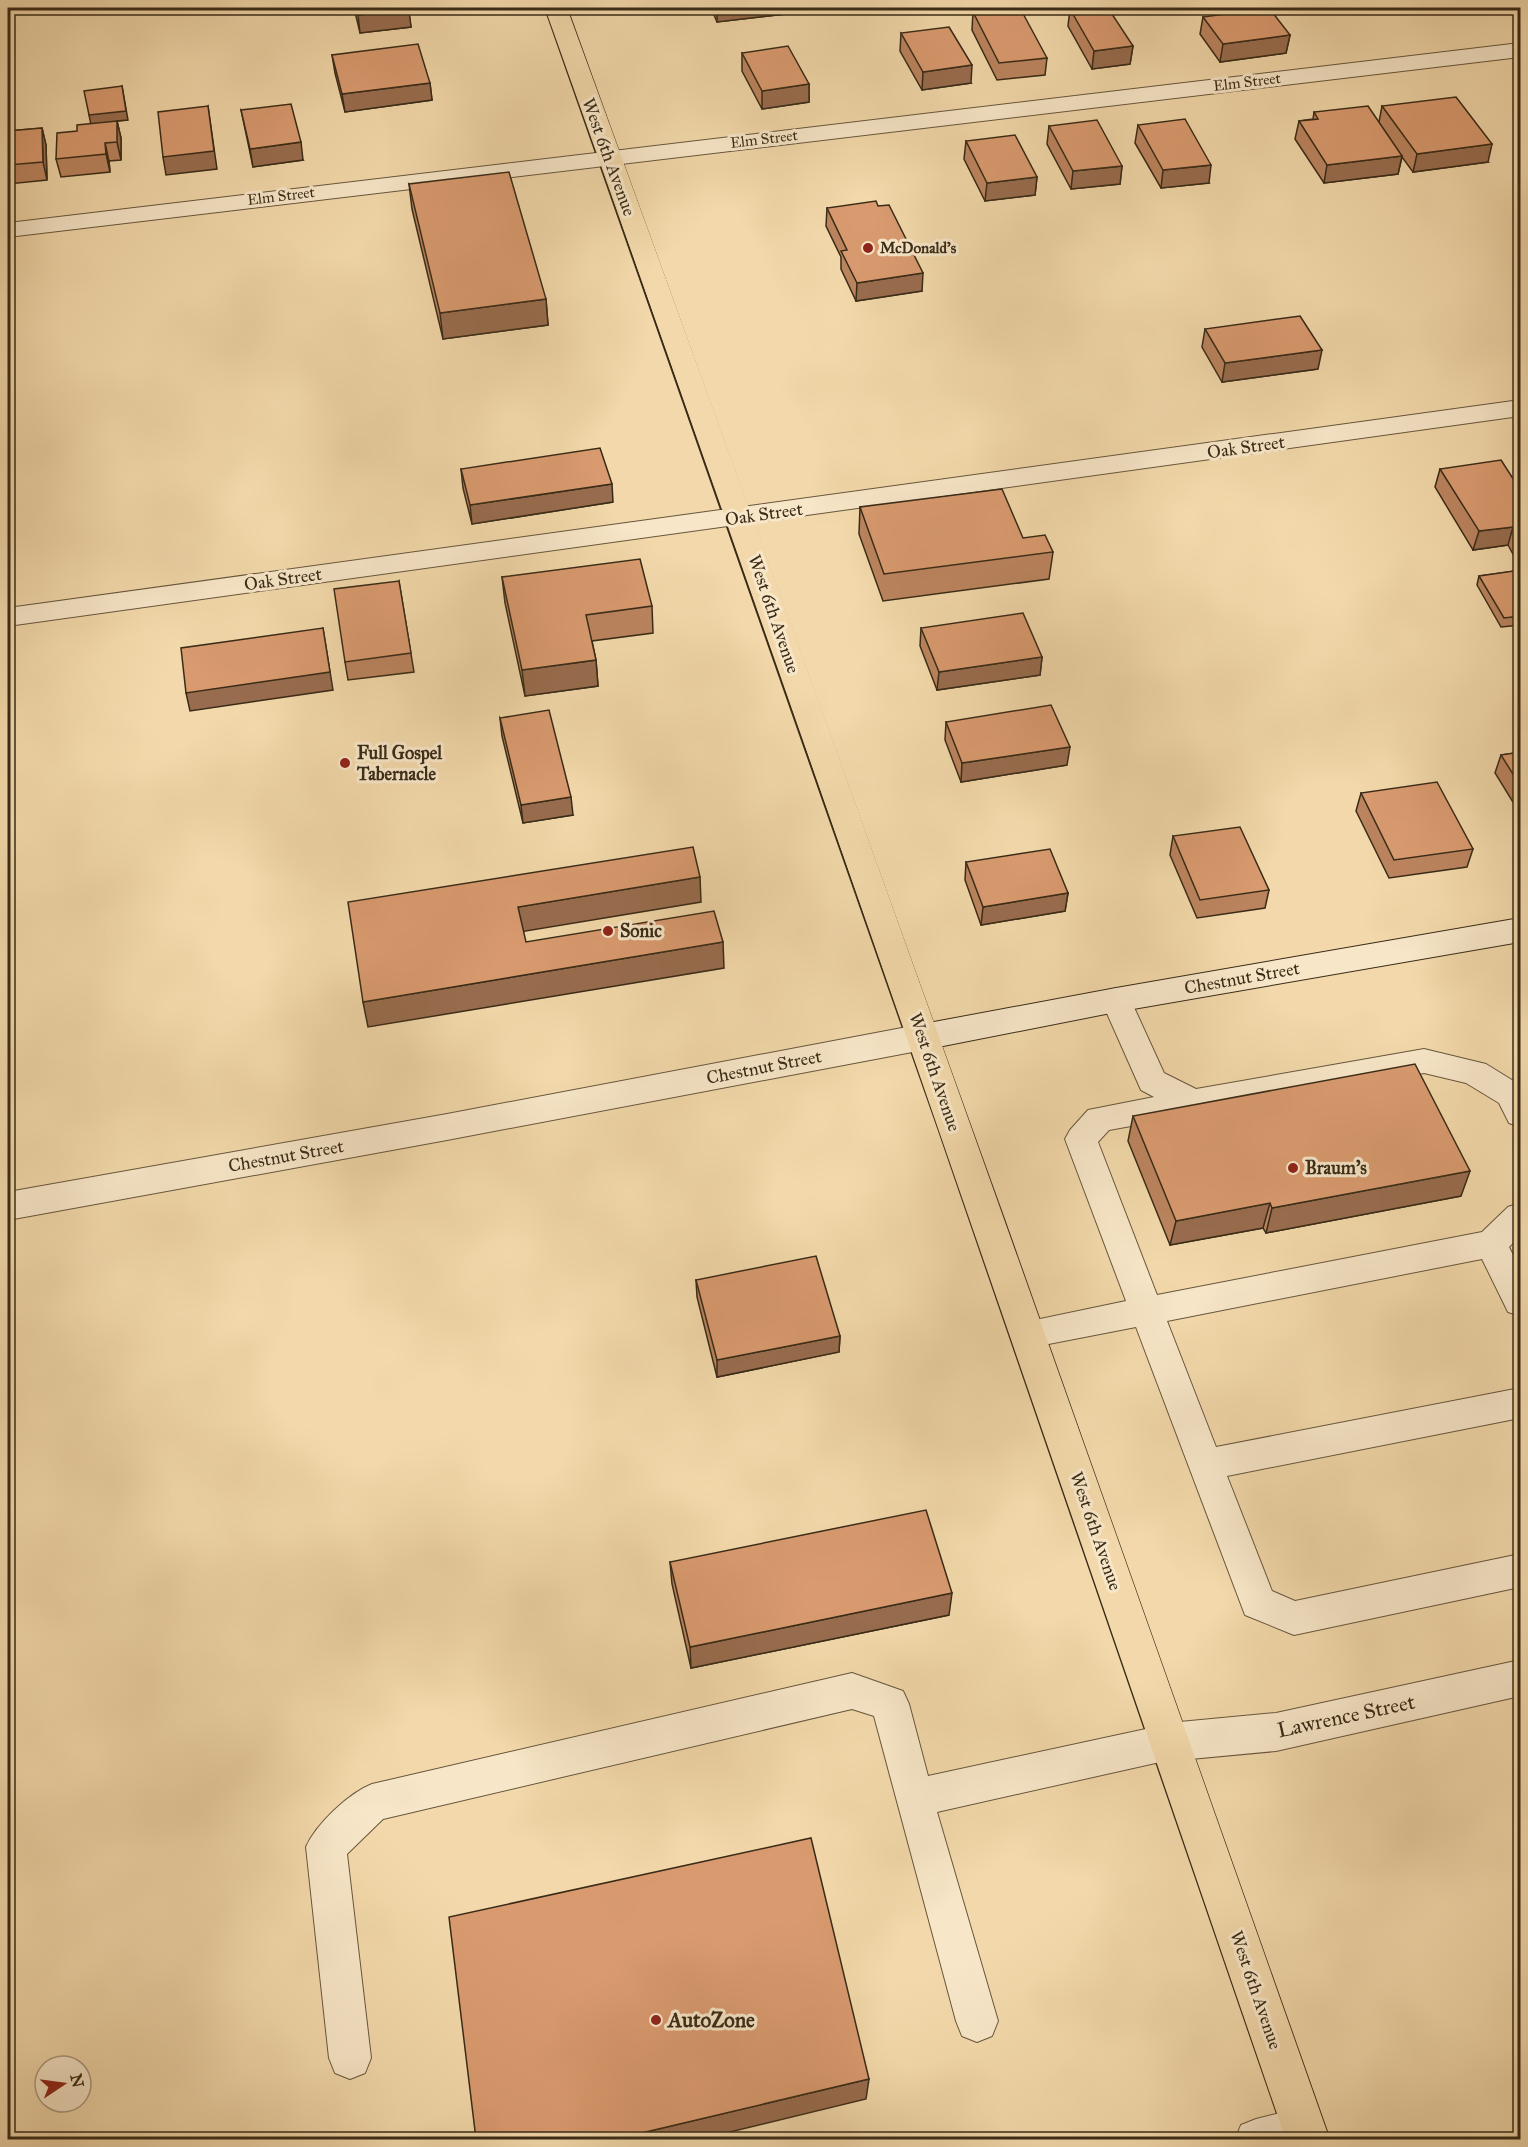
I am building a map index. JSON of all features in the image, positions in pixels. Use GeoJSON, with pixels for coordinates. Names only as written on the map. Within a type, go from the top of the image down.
{"type":"FeatureCollection","features":[{"type":"Feature","properties":{"kind":"main road","name":"West 6th Avenue"},"geometry":{"type":"LineString","coordinates":[[556,8],[740,517],[1028,1334],[1306,2134]]}},
{"type":"Feature","properties":{"kind":"street","name":"Elm Street"},"geometry":{"type":"LineString","coordinates":[[8,230],[1521,50]]}},
{"type":"Feature","properties":{"kind":"street","name":"Oak Street"},"geometry":{"type":"LineString","coordinates":[[8,617],[1521,408]]}},
{"type":"Feature","properties":{"kind":"street","name":"Chestnut Street"},"geometry":{"type":"LineString","coordinates":[[8,1206],[459,1124],[1116,1000],[1521,930]]}},
{"type":"Feature","properties":{"kind":"street","name":"Lawrence Street"},"geometry":{"type":"LineString","coordinates":[[1169,1742],[1276,1732],[1521,1678]]}},
{"type":"Feature","properties":{"kind":"lane"},"geometry":{"type":"LineString","coordinates":[[1116,1000],[1152,1081],[1193,1102]]}},
{"type":"Feature","properties":{"kind":"lane"},"geometry":{"type":"LineString","coordinates":[[1521,1114],[1512,1095],[1475,1073],[1424,1060],[1099,1119],[1081,1139],[1258,1603],[1294,1618],[1521,1571]]}},
{"type":"Feature","properties":{"kind":"lane"},"geometry":{"type":"LineString","coordinates":[[1028,1334],[1491,1244],[1521,1216]]}},
{"type":"Feature","properties":{"kind":"lane"},"geometry":{"type":"LineString","coordinates":[[1491,1244],[1521,1302]]}},
{"type":"Feature","properties":{"kind":"lane"},"geometry":{"type":"LineString","coordinates":[[1205,1465],[1521,1403]]}},
{"type":"Feature","properties":{"kind":"lane"},"geometry":{"type":"LineString","coordinates":[[350,2058],[326,1847],[372,1803],[852,1690],[890,1704],[914,1798],[977,2020]]}},
{"type":"Feature","properties":{"kind":"lane"},"geometry":{"type":"LineString","coordinates":[[914,1798],[1169,1742]]}},
{"type":"Feature","properties":{"kind":"lane"},"geometry":{"type":"LineString","coordinates":[[1256,2139],[1306,2134]]}},
{"type":"Feature","properties":{"kind":"building"},"geometry":{"type":"Polygon","coordinates":[[[356,8],[408,8],[409,10],[358,15],[356,8]]]}},
{"type":"Feature","properties":{"kind":"building"},"geometry":{"type":"Polygon","coordinates":[[[1020,8],[1047,58],[999,63],[973,12],[1020,8]]]}},
{"type":"Feature","properties":{"kind":"building"},"geometry":{"type":"Polygon","coordinates":[[[1108,8],[1133,46],[1094,51],[1070,9],[1108,8]]]}},
{"type":"Feature","properties":{"kind":"building"},"geometry":{"type":"Polygon","coordinates":[[[1269,8],[1290,35],[1223,44],[1203,17],[1269,8]]]}},
{"type":"Feature","properties":{"kind":"building"},"geometry":{"type":"Polygon","coordinates":[[[949,27],[972,65],[923,72],[901,33],[949,27]]]}},
{"type":"Feature","properties":{"kind":"building"},"geometry":{"type":"Polygon","coordinates":[[[418,44],[430,83],[342,94],[332,55],[418,44]]]}},
{"type":"Feature","properties":{"kind":"building"},"geometry":{"type":"Polygon","coordinates":[[[788,46],[809,84],[762,91],[742,53],[788,46]]]}},
{"type":"Feature","properties":{"kind":"building"},"geometry":{"type":"Polygon","coordinates":[[[122,86],[126,111],[89,115],[84,91],[122,86]]]}},
{"type":"Feature","properties":{"kind":"building"},"geometry":{"type":"Polygon","coordinates":[[[1456,97],[1492,144],[1417,154],[1382,106],[1456,97]]]}},
{"type":"Feature","properties":{"kind":"building"},"geometry":{"type":"Polygon","coordinates":[[[291,104],[301,142],[250,149],[241,110],[291,104]]]}},
{"type":"Feature","properties":{"kind":"building"},"geometry":{"type":"Polygon","coordinates":[[[208,106],[214,151],[163,157],[158,112],[208,106]]]}},
{"type":"Feature","properties":{"kind":"building"},"geometry":{"type":"Polygon","coordinates":[[[1368,106],[1402,156],[1327,165],[1299,121],[1318,119],[1314,112],[1368,106]]]}},
{"type":"Feature","properties":{"kind":"building"},"geometry":{"type":"Polygon","coordinates":[[[1185,119],[1211,165],[1163,170],[1138,125],[1185,119]]]}},
{"type":"Feature","properties":{"kind":"building"},"geometry":{"type":"Polygon","coordinates":[[[1097,120],[1122,166],[1073,171],[1049,126],[1097,120]]]}},
{"type":"Feature","properties":{"kind":"building"},"geometry":{"type":"Polygon","coordinates":[[[117,121],[117,142],[105,143],[106,154],[56,159],[57,133],[77,131],[77,125],[117,121]]]}},
{"type":"Feature","properties":{"kind":"building"},"geometry":{"type":"Polygon","coordinates":[[[42,128],[43,162],[8,165],[8,131],[42,128]]]}},
{"type":"Feature","properties":{"kind":"building"},"geometry":{"type":"Polygon","coordinates":[[[1015,135],[1037,177],[987,183],[966,141],[1015,135]]]}},
{"type":"Feature","properties":{"kind":"building"},"geometry":{"type":"Polygon","coordinates":[[[509,172],[546,299],[440,313],[409,184],[509,172]]]}},
{"type":"Feature","properties":{"kind":"building"},"geometry":{"type":"Polygon","coordinates":[[[876,201],[878,206],[889,205],[923,273],[857,283],[841,251],[847,250],[827,208],[876,201]]]}},
{"type":"Feature","properties":{"kind":"building"},"geometry":{"type":"Polygon","coordinates":[[[1300,316],[1322,350],[1225,363],[1205,329],[1300,316]]]}},
{"type":"Feature","properties":{"kind":"building"},"geometry":{"type":"Polygon","coordinates":[[[600,448],[612,484],[470,505],[461,469],[600,448]]]}},
{"type":"Feature","properties":{"kind":"building"},"geometry":{"type":"Polygon","coordinates":[[[1501,460],[1521,491],[1521,538],[1513,527],[1479,531],[1440,469],[1501,460]]]}},
{"type":"Feature","properties":{"kind":"building"},"geometry":{"type":"Polygon","coordinates":[[[1002,489],[1023,538],[1045,535],[1053,552],[884,574],[860,507],[1002,489]]]}},
{"type":"Feature","properties":{"kind":"building"},"geometry":{"type":"Polygon","coordinates":[[[640,559],[652,606],[586,615],[596,660],[522,670],[502,577],[640,559]]]}},
{"type":"Feature","properties":{"kind":"building"},"geometry":{"type":"Polygon","coordinates":[[[1521,570],[1521,616],[1504,618],[1479,576],[1521,570]]]}},
{"type":"Feature","properties":{"kind":"building"},"geometry":{"type":"Polygon","coordinates":[[[399,581],[411,653],[345,662],[334,589],[399,581]]]}},
{"type":"Feature","properties":{"kind":"building"},"geometry":{"type":"Polygon","coordinates":[[[1023,613],[1042,657],[939,672],[921,628],[1023,613]]]}},
{"type":"Feature","properties":{"kind":"building"},"geometry":{"type":"Polygon","coordinates":[[[323,628],[330,672],[186,693],[181,648],[323,628]]]}},
{"type":"Feature","properties":{"kind":"building"},"geometry":{"type":"Polygon","coordinates":[[[1051,705],[1070,747],[962,763],[946,722],[1051,705]]]}},
{"type":"Feature","properties":{"kind":"building"},"geometry":{"type":"Polygon","coordinates":[[[549,710],[571,797],[521,805],[500,718],[549,710]]]}},
{"type":"Feature","properties":{"kind":"building"},"geometry":{"type":"Polygon","coordinates":[[[1521,752],[1521,787],[1501,755],[1521,752]]]}},
{"type":"Feature","properties":{"kind":"building"},"geometry":{"type":"Polygon","coordinates":[[[1437,782],[1473,849],[1394,860],[1361,793],[1437,782]]]}},
{"type":"Feature","properties":{"kind":"building"},"geometry":{"type":"Polygon","coordinates":[[[1240,827],[1269,890],[1200,900],[1173,836],[1240,827]]]}},
{"type":"Feature","properties":{"kind":"building"},"geometry":{"type":"Polygon","coordinates":[[[693,847],[700,877],[518,907],[526,942],[714,911],[723,942],[363,1002],[348,902],[693,847]]]}},
{"type":"Feature","properties":{"kind":"building"},"geometry":{"type":"Polygon","coordinates":[[[1050,849],[1068,893],[983,907],[966,862],[1050,849]]]}},
{"type":"Feature","properties":{"kind":"building","name":"Braum's"},"geometry":{"type":"Polygon","coordinates":[[[1415,1064],[1470,1171],[1272,1208],[1270,1203],[1176,1221],[1133,1116],[1415,1064]]]}},
{"type":"Feature","properties":{"kind":"building"},"geometry":{"type":"Polygon","coordinates":[[[816,1256],[840,1336],[717,1360],[696,1280],[816,1256]]]}},
{"type":"Feature","properties":{"kind":"building"},"geometry":{"type":"Polygon","coordinates":[[[926,1510],[952,1593],[690,1647],[670,1562],[926,1510]]]}},
{"type":"Feature","properties":{"kind":"building","name":"AutoZone"},"geometry":{"type":"Polygon","coordinates":[[[811,1838],[869,2079],[616,2139],[476,2139],[449,1917],[811,1838]]]}},
{"type":"Feature","properties":{"kind":"place","name":"McDonald's"},"geometry":{"type":"Point","coordinates":[868,248]}},
{"type":"Feature","properties":{"kind":"place","name":"Full Gospel Tabernacle"},"geometry":{"type":"Point","coordinates":[345,763]}},
{"type":"Feature","properties":{"kind":"place","name":"Sonic"},"geometry":{"type":"Point","coordinates":[608,931]}},
{"type":"Feature","properties":{"kind":"place","name":"Braum's"},"geometry":{"type":"Point","coordinates":[1293,1168]}},
{"type":"Feature","properties":{"kind":"place","name":"AutoZone"},"geometry":{"type":"Point","coordinates":[656,2020]}}]}
